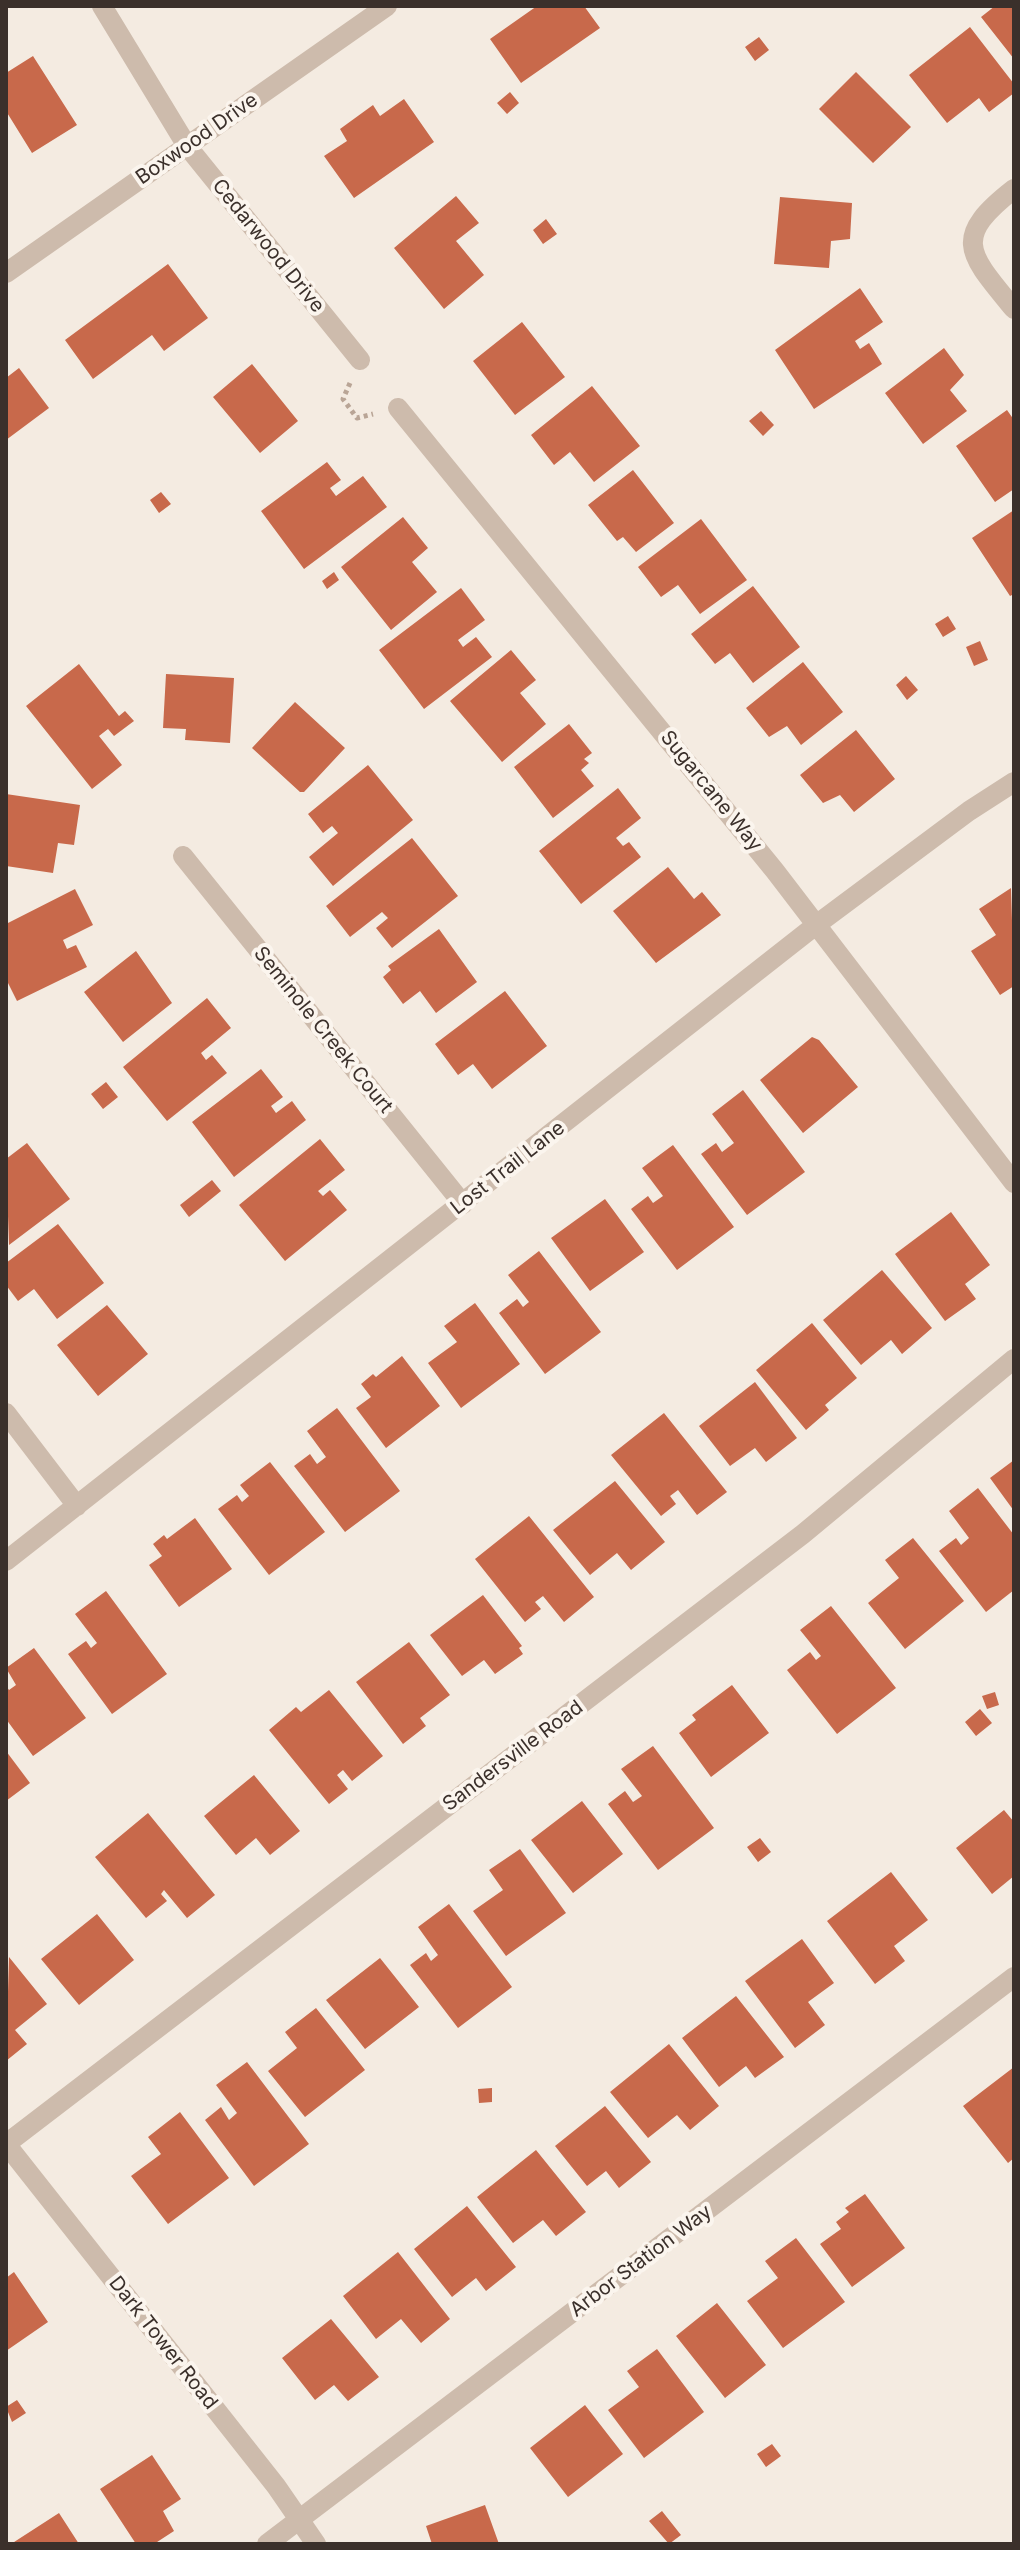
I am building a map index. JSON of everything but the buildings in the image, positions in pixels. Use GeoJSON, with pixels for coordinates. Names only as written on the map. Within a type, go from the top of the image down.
{"type":"FeatureCollection","features":[{"type":"Feature","properties":{"kind":"street","name":"Cedarwood Drive"},"geometry":{"type":"LineString","coordinates":[[102,6],[187,146],[360,360]]}},
{"type":"Feature","properties":{"kind":"street","name":"Boxwood Drive"},"geometry":{"type":"LineString","coordinates":[[6,273],[387,6]]}},
{"type":"Feature","properties":{"kind":"street"},"geometry":{"type":"LineString","coordinates":[[1014,189],[980,218],[972,232],[971,244],[980,263],[1014,309]]}},
{"type":"Feature","properties":{"kind":"street","name":"Sugarcane Way"},"geometry":{"type":"LineString","coordinates":[[398,408],[558,601],[816,925],[1014,1183]]}},
{"type":"Feature","properties":{"kind":"street","name":"Lost Trail Lane"},"geometry":{"type":"LineString","coordinates":[[6,1561],[816,925],[969,811],[1014,782]]}},
{"type":"Feature","properties":{"kind":"street","name":"Seminole Creek Court"},"geometry":{"type":"LineString","coordinates":[[183,856],[463,1204]]}},
{"type":"Feature","properties":{"kind":"street","name":"Sandersville Road"},"geometry":{"type":"LineString","coordinates":[[6,2144],[803,1534],[1014,1359]]}},
{"type":"Feature","properties":{"kind":"street"},"geometry":{"type":"LineString","coordinates":[[6,1413],[77,1506]]}},
{"type":"Feature","properties":{"kind":"street","name":"Arbor Station Way"},"geometry":{"type":"LineString","coordinates":[[267,2544],[1014,1977]]}},
{"type":"Feature","properties":{"kind":"street","name":"Dark Tower Road"},"geometry":{"type":"LineString","coordinates":[[6,2144],[316,2544]]}},
{"type":"Feature","properties":{"kind":"path"},"geometry":{"type":"LineString","coordinates":[[360,360],[343,399],[357,418],[398,408]]}}]}
